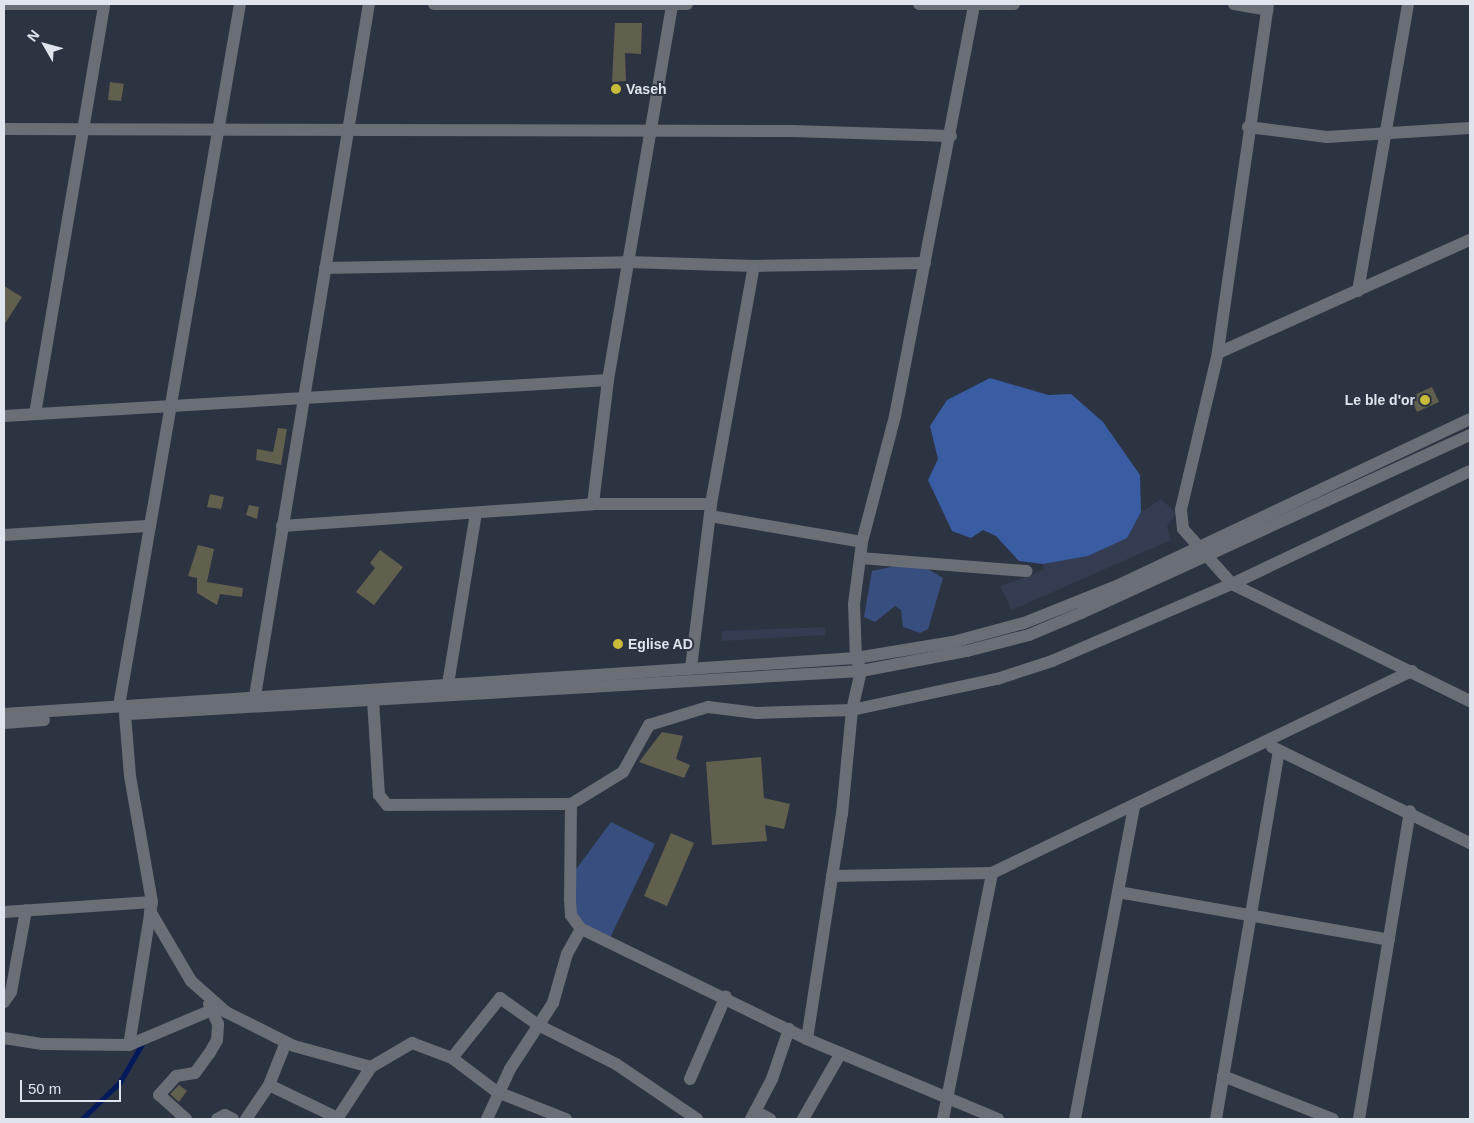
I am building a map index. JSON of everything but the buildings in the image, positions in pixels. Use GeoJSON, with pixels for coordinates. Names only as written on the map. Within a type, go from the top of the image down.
{"type":"FeatureCollection","features":[{"type":"Feature","properties":{"kind":"street"},"geometry":{"type":"LineString","coordinates":[[4,4],[104,4],[35,414]]}},
{"type":"Feature","properties":{"kind":"street"},"geometry":{"type":"LineString","coordinates":[[129,1045],[151,907],[130,776],[122,710],[147,526],[240,4]]}},
{"type":"Feature","properties":{"kind":"street"},"geometry":{"type":"LineString","coordinates":[[256,696],[282,526],[369,4]]}},
{"type":"Feature","properties":{"kind":"street"},"geometry":{"type":"LineString","coordinates":[[434,4],[687,4]]}},
{"type":"Feature","properties":{"kind":"street"},"geometry":{"type":"LineString","coordinates":[[594,504],[608,380],[672,4]]}},
{"type":"Feature","properties":{"kind":"street"},"geometry":{"type":"LineString","coordinates":[[919,4],[1014,4]]}},
{"type":"Feature","properties":{"kind":"street"},"geometry":{"type":"LineString","coordinates":[[1234,4],[1267,7],[1248,127],[1218,353],[1181,510],[1183,529],[1206,558],[1232,584],[1470,701]]}},
{"type":"Feature","properties":{"kind":"street"},"geometry":{"type":"LineString","coordinates":[[1358,291],[1408,4]]}},
{"type":"Feature","properties":{"kind":"street"},"geometry":{"type":"LineString","coordinates":[[806,1039],[832,876],[852,710],[861,671],[856,658],[854,604],[862,542],[895,416],[951,136],[974,5]]}},
{"type":"Feature","properties":{"kind":"street"},"geometry":{"type":"LineString","coordinates":[[1248,127],[1327,137],[1385,135],[1470,128]]}},
{"type":"Feature","properties":{"kind":"street"},"geometry":{"type":"LineString","coordinates":[[4,129],[219,128],[347,132],[649,132],[951,136]]}},
{"type":"Feature","properties":{"kind":"street"},"geometry":{"type":"LineString","coordinates":[[1218,353],[1470,240]]}},
{"type":"Feature","properties":{"kind":"street"},"geometry":{"type":"LineString","coordinates":[[325,268],[628,262],[754,266],[925,263]]}},
{"type":"Feature","properties":{"kind":"street"},"geometry":{"type":"LineString","coordinates":[[691,668],[711,510],[754,266]]}},
{"type":"Feature","properties":{"kind":"street"},"geometry":{"type":"LineString","coordinates":[[4,416],[608,380]]}},
{"type":"Feature","properties":{"kind":"street"},"geometry":{"type":"LineString","coordinates":[[4,723],[256,696],[856,658],[962,640],[1024,624],[1197,547],[1470,420]]}},
{"type":"Feature","properties":{"kind":"street"},"geometry":{"type":"LineString","coordinates":[[4,714],[373,700],[861,671],[1029,635],[1206,558],[1470,435]]}},
{"type":"Feature","properties":{"kind":"street"},"geometry":{"type":"LineString","coordinates":[[373,700],[379,795],[386,804],[571,804],[623,772],[649,725],[708,707],[757,713],[852,710],[997,679],[1043,664],[1232,584],[1470,471]]}},
{"type":"Feature","properties":{"kind":"street"},"geometry":{"type":"LineString","coordinates":[[282,526],[594,504],[711,510],[862,542]]}},
{"type":"Feature","properties":{"kind":"street"},"geometry":{"type":"LineString","coordinates":[[448,684],[476,513]]}},
{"type":"Feature","properties":{"kind":"street"},"geometry":{"type":"LineString","coordinates":[[4,535],[147,526]]}},
{"type":"Feature","properties":{"kind":"street"},"geometry":{"type":"LineString","coordinates":[[860,558],[1026,571]]}},
{"type":"Feature","properties":{"kind":"street"},"geometry":{"type":"LineString","coordinates":[[832,876],[992,873],[1134,808],[1412,671]]}},
{"type":"Feature","properties":{"kind":"street"},"geometry":{"type":"LineString","coordinates":[[1266,744],[1410,811],[1470,842]]}},
{"type":"Feature","properties":{"kind":"street"},"geometry":{"type":"LineString","coordinates":[[1216,1119],[1279,750]]}},
{"type":"Feature","properties":{"kind":"street"},"geometry":{"type":"LineString","coordinates":[[571,804],[571,915],[581,930],[726,996],[806,1039],[998,1119]]}},
{"type":"Feature","properties":{"kind":"street"},"geometry":{"type":"LineString","coordinates":[[1076,1119],[1134,808]]}},
{"type":"Feature","properties":{"kind":"street"},"geometry":{"type":"LineString","coordinates":[[1359,1119],[1410,811]]}},
{"type":"Feature","properties":{"kind":"street"},"geometry":{"type":"LineString","coordinates":[[943,1119],[992,873]]}},
{"type":"Feature","properties":{"kind":"street"},"geometry":{"type":"LineString","coordinates":[[1118,892],[1250,917],[1389,940]]}},
{"type":"Feature","properties":{"kind":"street"},"geometry":{"type":"LineString","coordinates":[[4,912],[151,907]]}},
{"type":"Feature","properties":{"kind":"street"},"geometry":{"type":"LineString","coordinates":[[151,907],[190,980],[207,997],[286,1042],[339,1062],[371,1067]]}},
{"type":"Feature","properties":{"kind":"street"},"geometry":{"type":"LineString","coordinates":[[4,1002],[11,992],[26,910]]}},
{"type":"Feature","properties":{"kind":"street"},"geometry":{"type":"LineString","coordinates":[[487,1119],[497,1092],[553,1003],[567,954],[581,930]]}},
{"type":"Feature","properties":{"kind":"street"},"geometry":{"type":"LineString","coordinates":[[690,1079],[726,996]]}},
{"type":"Feature","properties":{"kind":"street"},"geometry":{"type":"LineString","coordinates":[[186,1119],[159,1095],[176,1076],[195,1073],[217,1040],[212,1010],[207,997]]}},
{"type":"Feature","properties":{"kind":"street"},"geometry":{"type":"LineString","coordinates":[[452,1058],[500,998],[538,1025],[616,1064],[697,1119]]}},
{"type":"Feature","properties":{"kind":"street"},"geometry":{"type":"LineString","coordinates":[[4,1038],[43,1044],[129,1045],[212,1010]]}},
{"type":"Feature","properties":{"kind":"street"},"geometry":{"type":"LineString","coordinates":[[770,1119],[753,1115],[789,1029]]}},
{"type":"Feature","properties":{"kind":"street"},"geometry":{"type":"LineString","coordinates":[[246,1119],[269,1085],[286,1042]]}},
{"type":"Feature","properties":{"kind":"street"},"geometry":{"type":"LineString","coordinates":[[269,1085],[337,1119],[371,1067],[412,1043],[452,1058],[497,1092],[566,1119]]}},
{"type":"Feature","properties":{"kind":"street"},"geometry":{"type":"LineString","coordinates":[[803,1119],[841,1053]]}},
{"type":"Feature","properties":{"kind":"street"},"geometry":{"type":"LineString","coordinates":[[1223,1076],[1333,1119]]}},
{"type":"Feature","properties":{"kind":"street"},"geometry":{"type":"LineString","coordinates":[[217,1119],[225,1115],[233,1119]]}},
{"type":"Feature","properties":{"kind":"shaded area"},"geometry":{"type":"Polygon","coordinates":[[[990,378],[1048,395],[1071,394],[1103,422],[1140,475],[1141,512],[1127,538],[1088,556],[1043,564],[1019,561],[996,536],[983,530],[971,538],[952,531],[928,480],[938,459],[930,426],[947,400],[990,378]]]}},
{"type":"Feature","properties":{"kind":"shaded area"},"geometry":{"type":"Polygon","coordinates":[[[1161,499],[1176,513],[1167,527],[1171,540],[1012,610],[1000,586],[1044,570],[1043,564],[1088,556],[1126,538],[1141,512],[1161,499]]]}},
{"type":"Feature","properties":{"kind":"shaded area"},"geometry":{"type":"Polygon","coordinates":[[[900,565],[921,565],[943,578],[928,629],[920,633],[903,627],[901,610],[895,606],[875,622],[864,617],[872,571],[900,565]]]}},
{"type":"Feature","properties":{"kind":"shaded area"},"geometry":{"type":"Polygon","coordinates":[[[825,627],[825,635],[722,641],[722,631],[825,627]]]}},
{"type":"Feature","properties":{"kind":"shaded area"},"geometry":{"type":"Polygon","coordinates":[[[611,822],[655,844],[608,942],[571,915],[571,876],[611,822]]]}},
{"type":"Feature","properties":{"kind":"waterway"},"geometry":{"type":"LineString","coordinates":[[82,1119],[120,1082],[142,1044]]}},
{"type":"Feature","properties":{"kind":"place","name":"Vaseh"},"geometry":{"type":"Point","coordinates":[616,89]}},
{"type":"Feature","properties":{"kind":"place","name":"Le ble d'or"},"geometry":{"type":"Point","coordinates":[1425,400]}},
{"type":"Feature","properties":{"kind":"place","name":"Eglise AD"},"geometry":{"type":"Point","coordinates":[618,644]}}]}
